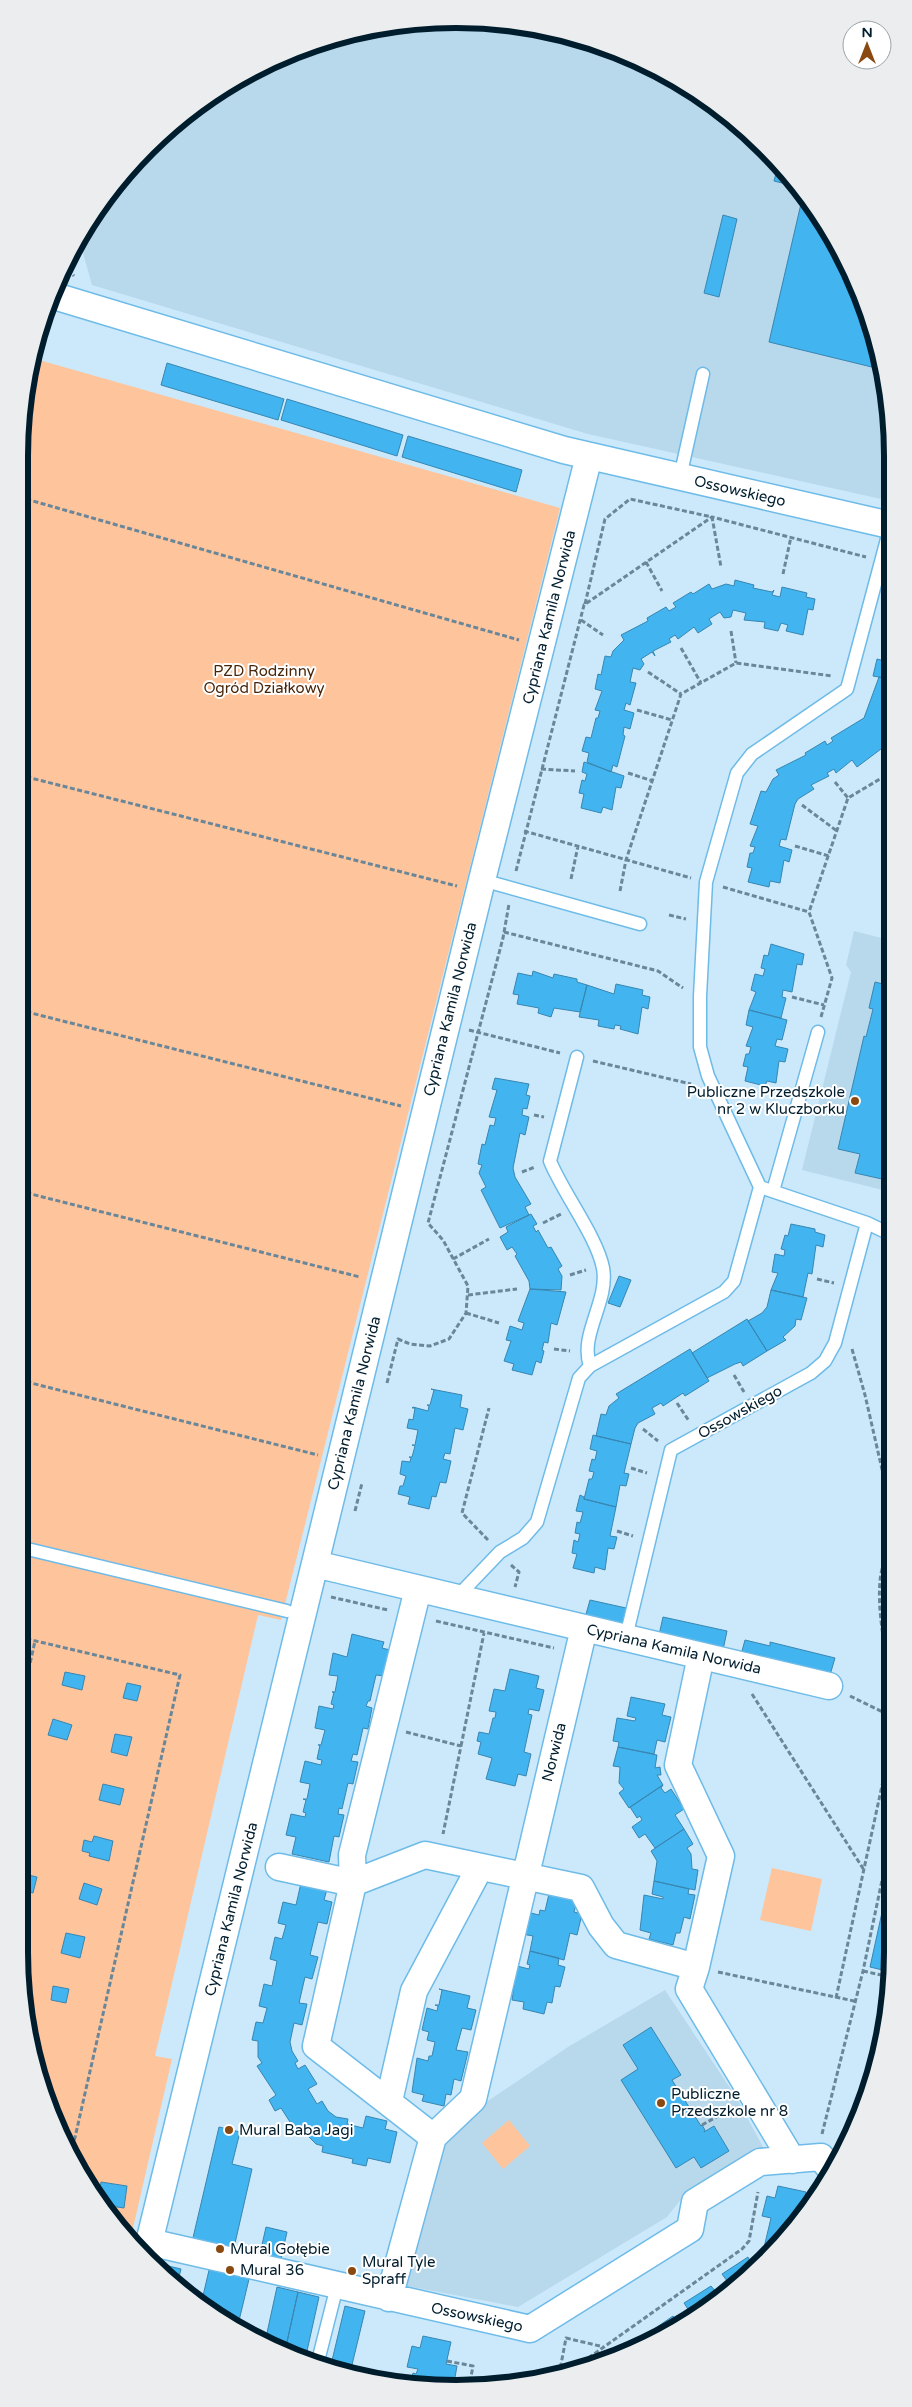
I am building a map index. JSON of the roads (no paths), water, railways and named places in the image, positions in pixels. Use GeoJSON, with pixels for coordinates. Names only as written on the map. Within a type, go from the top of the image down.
{"type":"FeatureCollection","features":[{"type":"Feature","properties":{"kind":"street","name":"Ossowskiego"},"geometry":{"type":"LineString","coordinates":[[58,298],[590,456],[884,526]]}},
{"type":"Feature","properties":{"kind":"street","name":"Cypriana Kamila Norwida"},"geometry":{"type":"LineString","coordinates":[[148,2249],[480,886],[590,456]]}},
{"type":"Feature","properties":{"kind":"street","name":"Cypriana Kamila Norwida"},"geometry":{"type":"LineString","coordinates":[[315,1564],[829,1686]]}},
{"type":"Feature","properties":{"kind":"street"},"geometry":{"type":"LineString","coordinates":[[389,2298],[433,2137],[316,2046],[353,1882],[352,1855],[418,1589]]}},
{"type":"Feature","properties":{"kind":"street","name":"Norwida"},"geometry":{"type":"LineString","coordinates":[[433,2137],[472,2099],[584,1628]]}},
{"type":"Feature","properties":{"kind":"street"},"geometry":{"type":"LineString","coordinates":[[701,1656],[678,1766],[721,1856],[696,1967],[689,1989],[792,2160]]}},
{"type":"Feature","properties":{"kind":"street"},"geometry":{"type":"LineString","coordinates":[[279,1867],[353,1882],[425,1854],[581,1888],[601,1926],[616,1945],[696,1967]]}},
{"type":"Feature","properties":{"kind":"street"},"geometry":{"type":"LineString","coordinates":[[389,2102],[414,1991],[480,1867]]}},
{"type":"Feature","properties":{"kind":"street","name":"Ossowskiego"},"geometry":{"type":"LineString","coordinates":[[148,2249],[337,2286],[530,2329],[690,2229],[695,2202],[760,2162],[792,2160],[826,2164]]}},
{"type":"Feature","properties":{"kind":"lane"},"geometry":{"type":"LineString","coordinates":[[680,477],[703,374]]}},
{"type":"Feature","properties":{"kind":"lane"},"geometry":{"type":"LineString","coordinates":[[457,1597],[500,1552],[523,1538],[537,1522],[579,1378],[590,1366],[724,1292],[734,1281],[760,1187],[708,1076],[700,1047],[700,999],[706,882],[736,773],[752,754],[848,689],[884,550]]}},
{"type":"Feature","properties":{"kind":"lane"},"geometry":{"type":"LineString","coordinates":[[480,886],[512,888],[640,924]]}},
{"type":"Feature","properties":{"kind":"lane"},"geometry":{"type":"LineString","coordinates":[[773,1191],[818,1032]]}},
{"type":"Feature","properties":{"kind":"lane"},"geometry":{"type":"LineString","coordinates":[[577,1057],[550,1161],[592,1240],[603,1269],[602,1290],[585,1353],[590,1366]]}},
{"type":"Feature","properties":{"kind":"lane"},"geometry":{"type":"LineString","coordinates":[[760,1187],[867,1223],[884,1231]]}},
{"type":"Feature","properties":{"kind":"lane","name":"Ossowskiego"},"geometry":{"type":"LineString","coordinates":[[626,1638],[672,1450],[811,1373],[826,1360],[836,1343],[867,1223]]}},
{"type":"Feature","properties":{"kind":"lane"},"geometry":{"type":"LineString","coordinates":[[28,1549],[288,1611]]}},
{"type":"Feature","properties":{"kind":"lane"},"geometry":{"type":"LineString","coordinates":[[319,2357],[337,2286]]}},
{"type":"Feature","properties":{"kind":"place","name":"Publiczne Przedszkole nr 2 w Kluczborku"},"geometry":{"type":"Point","coordinates":[855,1101]}},
{"type":"Feature","properties":{"kind":"place","name":"Publiczne Przedszkole nr 8"},"geometry":{"type":"Point","coordinates":[661,2103]}},
{"type":"Feature","properties":{"kind":"place","name":"Mural Baba Jagi"},"geometry":{"type":"Point","coordinates":[229,2130]}},
{"type":"Feature","properties":{"kind":"place","name":"Mural Gołębie"},"geometry":{"type":"Point","coordinates":[220,2249]}},
{"type":"Feature","properties":{"kind":"place","name":"Mural 36"},"geometry":{"type":"Point","coordinates":[230,2270]}},
{"type":"Feature","properties":{"kind":"place","name":"Mural Tyle Spraff"},"geometry":{"type":"Point","coordinates":[352,2271]}},
{"type":"Feature","properties":{"kind":"park label","name":"PZD Rodzinny Ogród Działkowy"},"geometry":{"type":"Point","coordinates":[264,680]}}]}
